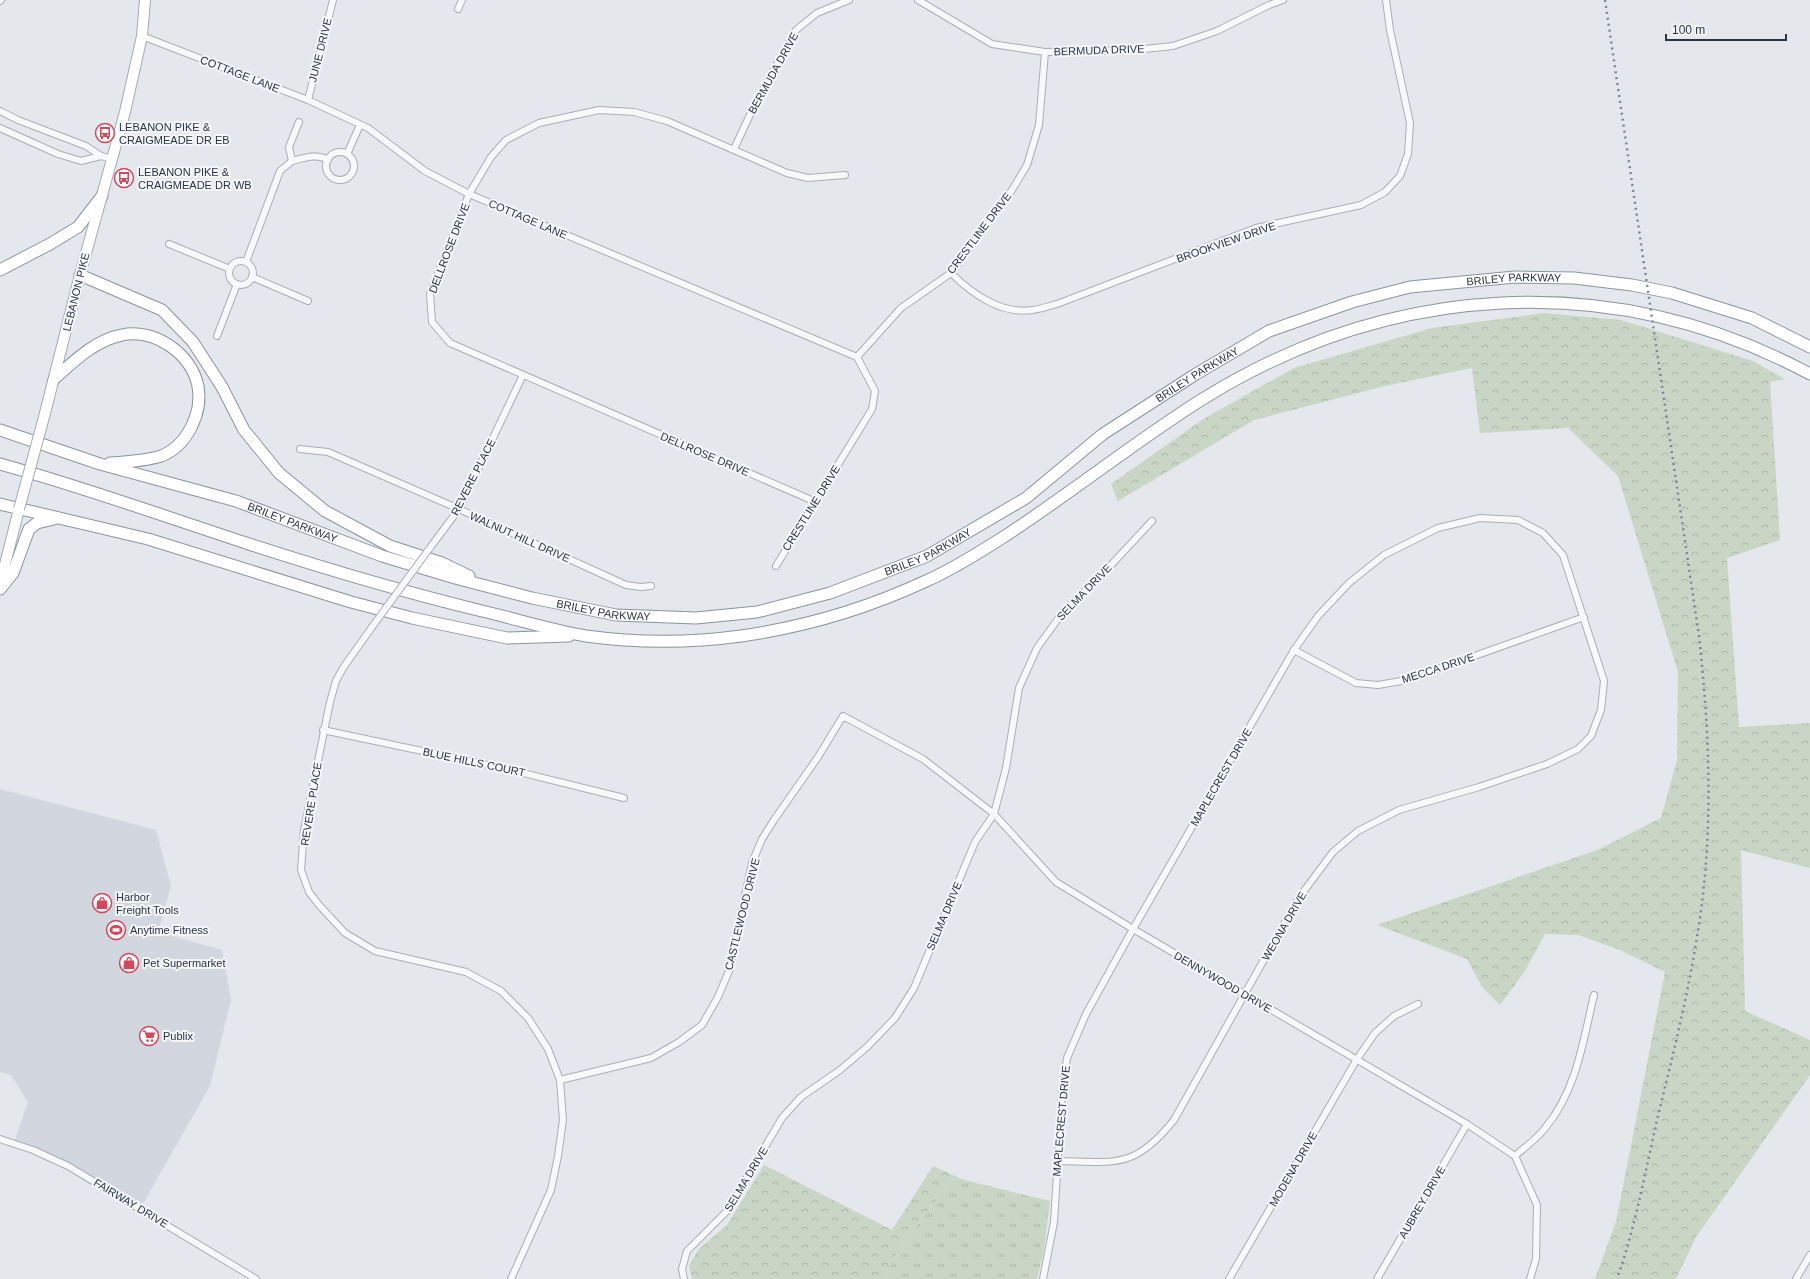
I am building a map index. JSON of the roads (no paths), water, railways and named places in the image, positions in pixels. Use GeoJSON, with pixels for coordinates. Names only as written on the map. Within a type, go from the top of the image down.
{"type":"FeatureCollection","features":[{"type":"Feature","properties":{"kind":"highway"},"geometry":{"type":"LineString","coordinates":[[0,270],[78,227],[102,196]]}},
{"type":"Feature","properties":{"kind":"highway"},"geometry":{"type":"LineString","coordinates":[[80,275],[162,310],[193,342],[222,387],[244,430],[274,467],[279,473],[325,511],[390,546],[442,563],[495,588]]}},
{"type":"Feature","properties":{"kind":"highway","name":"BRILEY PARKWAY"},"geometry":{"type":"LineString","coordinates":[[0,430],[100,464],[236,501],[382,556],[532,598],[616,615],[696,618],[757,612],[830,593],[927,556],[1026,498],[1103,434],[1196,374],[1270,331],[1352,302],[1410,287],[1515,278],[1574,278],[1632,285],[1672,294],[1752,318],[1810,346]]}},
{"type":"Feature","properties":{"kind":"highway","name":"BRILEY PARKWAY"},"geometry":{"type":"LineString","coordinates":[[0,464],[53,478],[245,542],[427,598],[584,635],[682,642],[742,636],[808,623],[863,606],[928,581],[980,552],[1035,517],[1123,452],[1205,398],[1272,361],[1345,332],[1411,314],[1457,306],[1494,303],[1586,304],[1635,311],[1682,322],[1732,338],[1784,360],[1810,374]]}},
{"type":"Feature","properties":{"kind":"highway"},"geometry":{"type":"LineString","coordinates":[[54,379],[79,357],[106,340],[122,334],[137,334],[154,337],[171,347],[180,355],[190,368],[198,386],[198,402],[196,417],[191,431],[182,441],[162,455],[132,462],[100,464]]}},
{"type":"Feature","properties":{"kind":"highway"},"geometry":{"type":"LineString","coordinates":[[0,504],[148,539],[351,602],[432,622],[507,638],[584,635]]}},
{"type":"Feature","properties":{"kind":"highway"},"geometry":{"type":"LineString","coordinates":[[0,589],[13,573],[29,529],[37,523],[59,518]]}},
{"type":"Feature","properties":{"kind":"main road","name":"LEBANON PIKE"},"geometry":{"type":"LineString","coordinates":[[0,584],[80,275],[112,159],[142,36],[145,0]]}},
{"type":"Feature","properties":{"kind":"street","name":"JUNE DRIVE"},"geometry":{"type":"LineString","coordinates":[[308,100],[332,0]]}},
{"type":"Feature","properties":{"kind":"street"},"geometry":{"type":"LineString","coordinates":[[458,9],[462,0]]}},
{"type":"Feature","properties":{"kind":"street","name":"BERMUDA DRIVE"},"geometry":{"type":"LineString","coordinates":[[734,149],[755,104],[796,30],[816,13],[849,0]]}},
{"type":"Feature","properties":{"kind":"street","name":"BERMUDA DRIVE"},"geometry":{"type":"LineString","coordinates":[[918,0],[992,44],[1045,52],[1135,50],[1173,46],[1217,31],[1269,5],[1283,0]]}},
{"type":"Feature","properties":{"kind":"street","name":"BROOKVIEW DRIVE"},"geometry":{"type":"LineString","coordinates":[[951,273],[966,288],[987,300],[1008,309],[1032,311],[1057,304],[1256,228],[1361,206],[1385,192],[1400,176],[1408,154],[1410,123],[1390,30],[1386,0]]}},
{"type":"Feature","properties":{"kind":"street","name":"COTTAGE LANE"},"geometry":{"type":"LineString","coordinates":[[142,36],[308,100],[368,128],[425,170],[469,194],[857,357]]}},
{"type":"Feature","properties":{"kind":"street","name":"CRESTLINE DRIVE"},"geometry":{"type":"LineString","coordinates":[[776,566],[872,409],[874,391],[857,357],[901,308],[951,273],[1003,203],[1027,165],[1039,125],[1045,52]]}},
{"type":"Feature","properties":{"kind":"street","name":"DELLROSE DRIVE"},"geometry":{"type":"LineString","coordinates":[[816,502],[450,343],[432,322],[430,294],[469,194],[491,157],[506,140],[539,123],[599,110],[634,112],[666,121],[787,173],[808,178],[845,175]]}},
{"type":"Feature","properties":{"kind":"street"},"geometry":{"type":"LineString","coordinates":[[0,111],[18,120],[86,146],[101,156],[112,159]]}},
{"type":"Feature","properties":{"kind":"street"},"geometry":{"type":"LineString","coordinates":[[292,161],[289,147],[299,122]]}},
{"type":"Feature","properties":{"kind":"street"},"geometry":{"type":"LineString","coordinates":[[347,154],[360,125]]}},
{"type":"Feature","properties":{"kind":"street"},"geometry":{"type":"LineString","coordinates":[[0,128],[58,154],[82,161],[101,156]]}},
{"type":"Feature","properties":{"kind":"street"},"geometry":{"type":"LineString","coordinates":[[343,152],[347,154],[354,165],[352,174],[344,179],[336,179],[327,169],[328,160],[334,154],[343,152]]}},
{"type":"Feature","properties":{"kind":"street"},"geometry":{"type":"LineString","coordinates":[[246,262],[280,171],[292,161],[316,156],[322,156],[328,160]]}},
{"type":"Feature","properties":{"kind":"street"},"geometry":{"type":"LineString","coordinates":[[169,244],[230,269]]}},
{"type":"Feature","properties":{"kind":"street"},"geometry":{"type":"LineString","coordinates":[[236,262],[246,262],[252,268],[252,277],[246,284],[237,284],[230,278],[230,269],[236,262]]}},
{"type":"Feature","properties":{"kind":"street"},"geometry":{"type":"LineString","coordinates":[[252,277],[308,301]]}},
{"type":"Feature","properties":{"kind":"street"},"geometry":{"type":"LineString","coordinates":[[217,336],[237,284]]}},
{"type":"Feature","properties":{"kind":"street","name":"REVERE PLACE"},"geometry":{"type":"LineString","coordinates":[[511,1279],[551,1190],[558,1156],[563,1120],[560,1080],[548,1049],[528,1018],[501,991],[466,972],[375,951],[345,933],[309,892],[302,870],[304,830],[323,730],[336,681],[351,656],[459,509],[523,375]]}},
{"type":"Feature","properties":{"kind":"street","name":"WALNUT HILL DRIVE"},"geometry":{"type":"LineString","coordinates":[[300,449],[328,452],[459,509],[626,585],[641,587],[651,586]]}},
{"type":"Feature","properties":{"kind":"street","name":"MAPLECREST DRIVE"},"geometry":{"type":"LineString","coordinates":[[1043,1279],[1054,1222],[1062,1094],[1067,1058],[1086,1014],[1133,929],[1294,650],[1318,616],[1349,583],[1384,555],[1438,528],[1480,518],[1518,520],[1542,533],[1563,555],[1584,617]]}},
{"type":"Feature","properties":{"kind":"street","name":"SELMA DRIVE"},"geometry":{"type":"LineString","coordinates":[[684,1279],[682,1270],[687,1251],[727,1211],[782,1118],[801,1096],[840,1070],[867,1047],[895,1018],[914,988],[975,842],[994,814],[1006,768],[1019,688],[1037,648],[1063,612],[1098,579],[1152,521]]}},
{"type":"Feature","properties":{"kind":"street","name":"MECCA DRIVE"},"geometry":{"type":"LineString","coordinates":[[1294,650],[1356,683],[1378,685],[1407,680],[1584,617]]}},
{"type":"Feature","properties":{"kind":"street","name":"WEONA DRIVE"},"geometry":{"type":"LineString","coordinates":[[1057,1161],[1117,1162],[1137,1155],[1159,1138],[1174,1120],[1298,899],[1333,852],[1358,831],[1399,810],[1479,787],[1547,764],[1578,749],[1591,736],[1601,710],[1604,681],[1584,617]]}},
{"type":"Feature","properties":{"kind":"street","name":"DENNYWOOD DRIVE"},"geometry":{"type":"LineString","coordinates":[[843,716],[923,759],[994,814],[1056,882],[1245,995],[1467,1124],[1515,1156]]}},
{"type":"Feature","properties":{"kind":"street","name":"CASTLEWOOD DRIVE"},"geometry":{"type":"LineString","coordinates":[[560,1080],[651,1058],[679,1042],[702,1025],[718,996],[729,971],[752,863],[762,839],[818,757],[843,716]]}},
{"type":"Feature","properties":{"kind":"street","name":"BLUE HILLS COURT"},"geometry":{"type":"LineString","coordinates":[[323,730],[507,769],[624,798]]}},
{"type":"Feature","properties":{"kind":"street"},"geometry":{"type":"LineString","coordinates":[[1530,1279],[1536,1259],[1537,1205],[1515,1156],[1546,1128],[1564,1102],[1577,1069],[1594,995]]}},
{"type":"Feature","properties":{"kind":"street","name":"MODENA DRIVE"},"geometry":{"type":"LineString","coordinates":[[1229,1279],[1357,1059],[1374,1033],[1394,1016],[1418,1004]]}},
{"type":"Feature","properties":{"kind":"street","name":"AUBREY DRIVE"},"geometry":{"type":"LineString","coordinates":[[1377,1279],[1467,1124]]}},
{"type":"Feature","properties":{"kind":"street","name":"FAIRWAY DRIVE"},"geometry":{"type":"LineString","coordinates":[[0,1139],[33,1150],[68,1166],[256,1279]]}},
{"type":"Feature","properties":{"kind":"street"},"geometry":{"type":"LineString","coordinates":[[1796,1279],[1810,1255]]}},
{"type":"Feature","properties":{"kind":"railway"},"geometry":{"type":"LineString","coordinates":[[1605,0],[1699,636],[1708,749],[1708,824],[1706,862],[1697,937],[1679,1029],[1639,1200],[1617,1279]]}},
{"type":"Feature","properties":{"kind":"place","name":"LEBANON PIKE & CRAIGMEADE DR EB"},"geometry":{"type":"Point","coordinates":[105,133]}},
{"type":"Feature","properties":{"kind":"place","name":"LEBANON PIKE & CRAIGMEADE DR WB"},"geometry":{"type":"Point","coordinates":[124,178]}},
{"type":"Feature","properties":{"kind":"place","name":"Harbor Freight Tools"},"geometry":{"type":"Point","coordinates":[102,903]}},
{"type":"Feature","properties":{"kind":"place","name":"Anytime Fitness"},"geometry":{"type":"Point","coordinates":[116,930]}},
{"type":"Feature","properties":{"kind":"place","name":"Pet Supermarket"},"geometry":{"type":"Point","coordinates":[129,963]}},
{"type":"Feature","properties":{"kind":"place","name":"Publix"},"geometry":{"type":"Point","coordinates":[149,1036]}}]}
